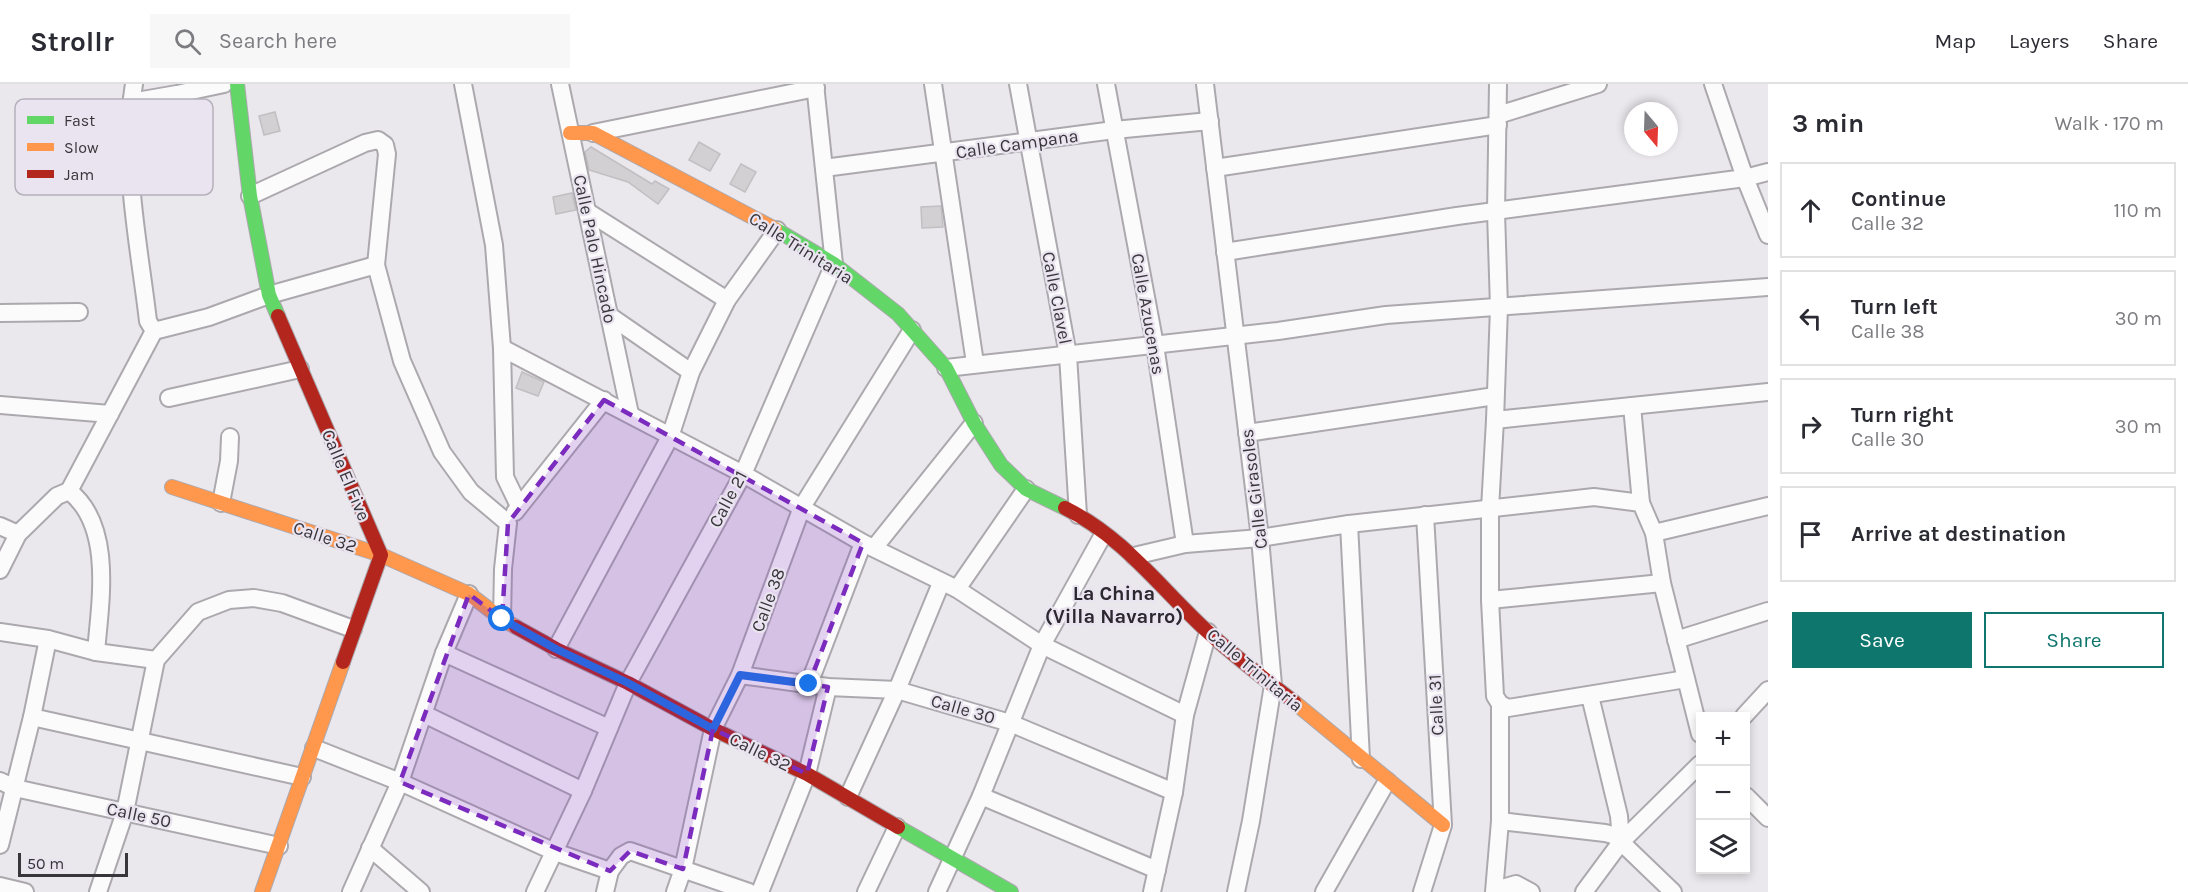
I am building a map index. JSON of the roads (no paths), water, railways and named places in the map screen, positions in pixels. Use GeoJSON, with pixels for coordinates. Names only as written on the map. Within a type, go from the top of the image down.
{"type":"FeatureCollection","features":[{"type":"Feature","properties":{"kind":"street"},"geometry":{"type":"LineString","coordinates":[[132,99],[134,84]]}},
{"type":"Feature","properties":{"kind":"street"},"geometry":{"type":"LineString","coordinates":[[148,99],[224,84]]}},
{"type":"Feature","properties":{"kind":"street","name":"Calle El Five"},"geometry":{"type":"LineString","coordinates":[[237,84],[250,196],[269,295],[381,555]]}},
{"type":"Feature","properties":{"kind":"street"},"geometry":{"type":"LineString","coordinates":[[463,84],[494,245],[502,348],[505,477],[519,506]]}},
{"type":"Feature","properties":{"kind":"street","name":"Calle Palo Hincado"},"geometry":{"type":"LineString","coordinates":[[560,84],[630,414]]}},
{"type":"Feature","properties":{"kind":"street"},"geometry":{"type":"LineString","coordinates":[[933,84],[975,363]]}},
{"type":"Feature","properties":{"kind":"street","name":"Calle Clavel"},"geometry":{"type":"LineString","coordinates":[[1018,84],[1068,355],[1078,515]]}},
{"type":"Feature","properties":{"kind":"street","name":"Calle Azucenas"},"geometry":{"type":"LineString","coordinates":[[1106,84],[1155,345],[1185,544]]}},
{"type":"Feature","properties":{"kind":"street","name":"Calle Girasoles"},"geometry":{"type":"LineString","coordinates":[[1205,84],[1260,538],[1273,686],[1251,821],[1236,892]]}},
{"type":"Feature","properties":{"kind":"street"},"geometry":{"type":"LineString","coordinates":[[1498,84],[1496,212],[1498,307],[1490,509],[1490,600],[1495,696],[1500,704],[1508,708],[1686,679]]}},
{"type":"Feature","properties":{"kind":"street"},"geometry":{"type":"LineString","coordinates":[[1215,168],[1498,120],[1598,84]]}},
{"type":"Feature","properties":{"kind":"street"},"geometry":{"type":"LineString","coordinates":[[1713,84],[1745,178],[1768,235]]}},
{"type":"Feature","properties":{"kind":"street"},"geometry":{"type":"LineString","coordinates":[[593,133],[816,86]]}},
{"type":"Feature","properties":{"kind":"street","name":"Calle 21"},"geometry":{"type":"LineString","coordinates":[[535,892],[584,791],[628,683],[743,474],[834,264],[816,86]]}},
{"type":"Feature","properties":{"kind":"street","name":"Calle Campana"},"geometry":{"type":"LineString","coordinates":[[824,168],[1114,130],[1210,121]]}},
{"type":"Feature","properties":{"kind":"street","name":"Calle Trinitaria"},"geometry":{"type":"LineString","coordinates":[[570,133],[593,133],[777,230],[834,264],[898,314],[946,368],[974,423],[1001,465],[1026,489],[1078,515],[1134,556],[1208,632],[1443,825]]}},
{"type":"Feature","properties":{"kind":"street"},"geometry":{"type":"LineString","coordinates":[[250,196],[364,143],[378,140],[385,145],[387,154],[376,265],[402,361],[442,452],[471,492],[508,523]]}},
{"type":"Feature","properties":{"kind":"street"},"geometry":{"type":"LineString","coordinates":[[1226,252],[1456,216],[1745,178],[1768,172]]}},
{"type":"Feature","properties":{"kind":"street"},"geometry":{"type":"LineString","coordinates":[[133,195],[148,321],[154,331]]}},
{"type":"Feature","properties":{"kind":"street"},"geometry":{"type":"LineString","coordinates":[[588,212],[727,300]]}},
{"type":"Feature","properties":{"kind":"street"},"geometry":{"type":"LineString","coordinates":[[556,649],[670,437],[691,372],[727,300],[777,230]]}},
{"type":"Feature","properties":{"kind":"street"},"geometry":{"type":"LineString","coordinates":[[0,570],[18,534],[57,496],[69,491],[154,331],[209,318],[269,295],[376,265]]}},
{"type":"Feature","properties":{"kind":"street"},"geometry":{"type":"LineString","coordinates":[[946,368],[1236,336],[1386,315],[1768,287]]}},
{"type":"Feature","properties":{"kind":"street"},"geometry":{"type":"LineString","coordinates":[[0,313],[79,312]]}},
{"type":"Feature","properties":{"kind":"street"},"geometry":{"type":"LineString","coordinates":[[610,316],[691,372]]}},
{"type":"Feature","properties":{"kind":"street","name":"Calle 38"},"geometry":{"type":"LineString","coordinates":[[675,892],[683,869],[713,729],[740,675],[802,507],[912,330]]}},
{"type":"Feature","properties":{"kind":"street"},"geometry":{"type":"LineString","coordinates":[[502,348],[743,474],[868,546],[949,586],[1042,645],[1185,714]]}},
{"type":"Feature","properties":{"kind":"street"},"geometry":{"type":"LineString","coordinates":[[169,398],[300,369]]}},
{"type":"Feature","properties":{"kind":"street"},"geometry":{"type":"LineString","coordinates":[[1495,420],[1768,392]]}},
{"type":"Feature","properties":{"kind":"street"},"geometry":{"type":"LineString","coordinates":[[1247,433],[1496,396]]}},
{"type":"Feature","properties":{"kind":"street"},"geometry":{"type":"LineString","coordinates":[[502,619],[503,569],[508,523],[604,400]]}},
{"type":"Feature","properties":{"kind":"street"},"geometry":{"type":"LineString","coordinates":[[0,405],[110,414]]}},
{"type":"Feature","properties":{"kind":"street"},"geometry":{"type":"LineString","coordinates":[[1632,406],[1641,503],[1654,533],[1662,583],[1696,716]]}},
{"type":"Feature","properties":{"kind":"street"},"geometry":{"type":"LineString","coordinates":[[809,684],[868,546],[974,423]]}},
{"type":"Feature","properties":{"kind":"street"},"geometry":{"type":"LineString","coordinates":[[221,503],[230,461],[230,437]]}},
{"type":"Feature","properties":{"kind":"street","name":"Calle 32"},"geometry":{"type":"LineString","coordinates":[[172,487],[381,555],[469,594],[502,619],[556,649],[807,774],[1011,892]]}},
{"type":"Feature","properties":{"kind":"street"},"geometry":{"type":"LineString","coordinates":[[848,797],[897,690],[949,586],[1026,489]]}},
{"type":"Feature","properties":{"kind":"street"},"geometry":{"type":"LineString","coordinates":[[69,491],[79,499],[97,537],[101,572],[96,652]]}},
{"type":"Feature","properties":{"kind":"street"},"geometry":{"type":"LineString","coordinates":[[1134,556],[1185,544],[1260,538],[1348,524],[1594,497],[1641,503]]}},
{"type":"Feature","properties":{"kind":"street"},"geometry":{"type":"LineString","coordinates":[[1654,533],[1768,506]]}},
{"type":"Feature","properties":{"kind":"street","name":"Calle 31"},"geometry":{"type":"LineString","coordinates":[[1422,892],[1443,825],[1425,515]]}},
{"type":"Feature","properties":{"kind":"street"},"geometry":{"type":"LineString","coordinates":[[1348,524],[1361,759]]}},
{"type":"Feature","properties":{"kind":"street"},"geometry":{"type":"LineString","coordinates":[[0,526],[18,534]]}},
{"type":"Feature","properties":{"kind":"street"},"geometry":{"type":"LineString","coordinates":[[937,892],[981,796],[1042,645],[1103,535]]}},
{"type":"Feature","properties":{"kind":"street"},"geometry":{"type":"LineString","coordinates":[[262,892],[381,555]]}},
{"type":"Feature","properties":{"kind":"street"},"geometry":{"type":"LineString","coordinates":[[1490,600],[1662,583]]}},
{"type":"Feature","properties":{"kind":"street"},"geometry":{"type":"LineString","coordinates":[[351,892],[400,782],[444,653],[469,594]]}},
{"type":"Feature","properties":{"kind":"street"},"geometry":{"type":"LineString","coordinates":[[98,892],[125,812],[141,743],[156,660],[198,612],[229,600],[254,597],[282,603],[353,629]]}},
{"type":"Feature","properties":{"kind":"street"},"geometry":{"type":"LineString","coordinates":[[1676,640],[1768,611]]}},
{"type":"Feature","properties":{"kind":"street"},"geometry":{"type":"LineString","coordinates":[[0,632],[48,639],[96,652],[156,660]]}},
{"type":"Feature","properties":{"kind":"street"},"geometry":{"type":"LineString","coordinates":[[1152,892],[1173,792],[1185,714],[1208,632]]}},
{"type":"Feature","properties":{"kind":"street"},"geometry":{"type":"LineString","coordinates":[[0,845],[7,784],[32,717],[48,639]]}},
{"type":"Feature","properties":{"kind":"street"},"geometry":{"type":"LineString","coordinates":[[444,653],[609,728]]}},
{"type":"Feature","properties":{"kind":"street","name":"Calle 30"},"geometry":{"type":"LineString","coordinates":[[740,675],[828,687],[897,690],[1010,723],[1173,792]]}},
{"type":"Feature","properties":{"kind":"street"},"geometry":{"type":"LineString","coordinates":[[760,892],[807,774],[828,687]]}},
{"type":"Feature","properties":{"kind":"street"},"geometry":{"type":"LineString","coordinates":[[1748,712],[1768,690]]}},
{"type":"Feature","properties":{"kind":"street"},"geometry":{"type":"LineString","coordinates":[[1590,696],[1619,816],[1621,842]]}},
{"type":"Feature","properties":{"kind":"street"},"geometry":{"type":"LineString","coordinates":[[1496,892],[1500,821],[1500,704]]}},
{"type":"Feature","properties":{"kind":"street"},"geometry":{"type":"LineString","coordinates":[[424,714],[584,791]]}},
{"type":"Feature","properties":{"kind":"street"},"geometry":{"type":"LineString","coordinates":[[32,717],[302,777]]}},
{"type":"Feature","properties":{"kind":"street"},"geometry":{"type":"LineString","coordinates":[[314,748],[400,782],[555,852],[610,871]]}},
{"type":"Feature","properties":{"kind":"street"},"geometry":{"type":"LineString","coordinates":[[1584,892],[1621,842],[1699,766]]}},
{"type":"Feature","properties":{"kind":"street"},"geometry":{"type":"LineString","coordinates":[[1324,892],[1387,781]]}},
{"type":"Feature","properties":{"kind":"street","name":"Calle 50"},"geometry":{"type":"LineString","coordinates":[[7,784],[279,846]]}},
{"type":"Feature","properties":{"kind":"street"},"geometry":{"type":"LineString","coordinates":[[981,796],[1157,870]]}},
{"type":"Feature","properties":{"kind":"street"},"geometry":{"type":"LineString","coordinates":[[1750,800],[1768,818]]}},
{"type":"Feature","properties":{"kind":"street"},"geometry":{"type":"LineString","coordinates":[[1500,821],[1613,835],[1672,892]]}},
{"type":"Feature","properties":{"kind":"street"},"geometry":{"type":"LineString","coordinates":[[866,892],[897,826]]}},
{"type":"Feature","properties":{"kind":"street"},"geometry":{"type":"LineString","coordinates":[[370,848],[421,892]]}},
{"type":"Feature","properties":{"kind":"street"},"geometry":{"type":"LineString","coordinates":[[605,892],[610,871],[621,855],[630,851],[749,892]]}},
{"type":"Feature","properties":{"kind":"street"},"geometry":{"type":"LineString","coordinates":[[1496,892],[1516,884],[1531,892]]}},
{"type":"Feature","properties":{"kind":"street"},"geometry":{"type":"LineString","coordinates":[[0,886],[25,892]]}},
{"type":"Feature","properties":{"kind":"district","name":"La China (Villa Navarro)"},"geometry":{"type":"Point","coordinates":[1114,604]}}]}
